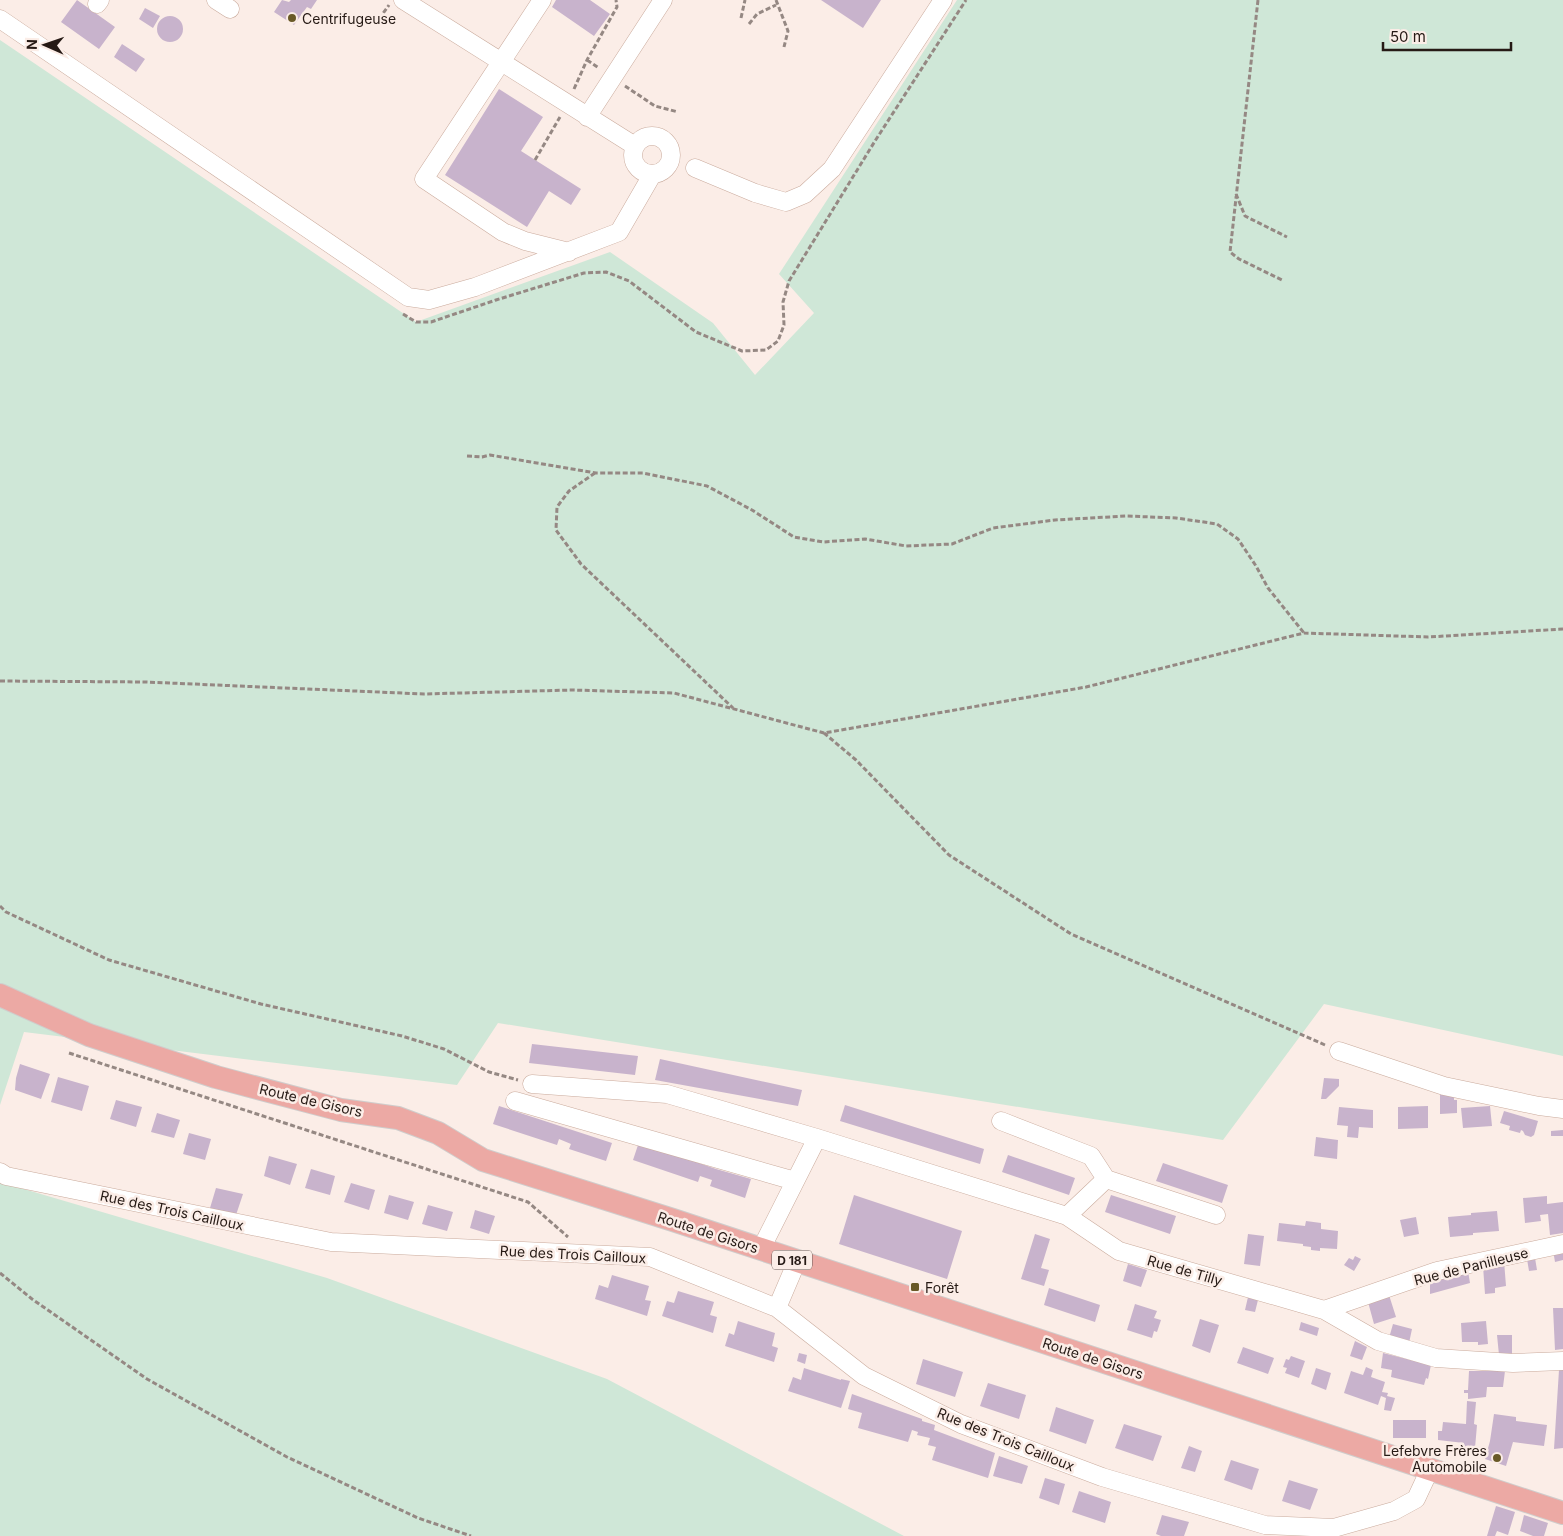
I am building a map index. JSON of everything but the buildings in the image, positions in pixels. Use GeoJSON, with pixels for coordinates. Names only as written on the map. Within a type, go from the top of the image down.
{"type":"FeatureCollection","features":[{"type":"Feature","properties":{"kind":"main road","name":"Route de Gisors"},"geometry":{"type":"LineString","coordinates":[[0,995],[89,1035],[234,1082],[342,1110],[398,1118],[438,1133],[483,1160],[673,1220],[1563,1513]]}},
{"type":"Feature","properties":{"kind":"street"},"geometry":{"type":"LineString","coordinates":[[542,0],[424,179],[503,232],[525,241],[569,252]]}},
{"type":"Feature","properties":{"kind":"street"},"geometry":{"type":"LineString","coordinates":[[587,117],[662,0]]}},
{"type":"Feature","properties":{"kind":"street"},"geometry":{"type":"LineString","coordinates":[[669,157],[755,193],[786,202],[805,194],[832,169],[943,0]]}},
{"type":"Feature","properties":{"kind":"street"},"geometry":{"type":"LineString","coordinates":[[412,2],[500,62],[635,146]]}},
{"type":"Feature","properties":{"kind":"street"},"geometry":{"type":"LineString","coordinates":[[0,19],[408,296],[429,300],[475,287],[619,232],[652,174]]}},
{"type":"Feature","properties":{"kind":"street"},"geometry":{"type":"LineString","coordinates":[[651,136],[661,138],[668,145],[669,157],[662,172],[652,174],[642,172],[634,163],[633,152],[635,146],[642,139],[651,136]]}},
{"type":"Feature","properties":{"kind":"street"},"geometry":{"type":"LineString","coordinates":[[1339,1051],[1444,1086],[1539,1106],[1563,1109]]}},
{"type":"Feature","properties":{"kind":"street","name":"Rue de Tilly"},"geometry":{"type":"LineString","coordinates":[[532,1084],[667,1094],[816,1138],[1067,1216],[1119,1251],[1324,1310],[1378,1340],[1436,1358],[1513,1364],[1563,1361]]}},
{"type":"Feature","properties":{"kind":"street"},"geometry":{"type":"LineString","coordinates":[[514,1101],[795,1181]]}},
{"type":"Feature","properties":{"kind":"street"},"geometry":{"type":"LineString","coordinates":[[1001,1121],[1091,1156],[1106,1179],[1216,1215]]}},
{"type":"Feature","properties":{"kind":"street"},"geometry":{"type":"LineString","coordinates":[[760,1249],[816,1138]]}},
{"type":"Feature","properties":{"kind":"street","name":"Rue des Trois Cailloux"},"geometry":{"type":"LineString","coordinates":[[0,1172],[6,1176],[331,1242],[650,1257],[778,1308],[864,1376],[961,1424],[1102,1477],[1266,1525],[1334,1528],[1394,1512],[1416,1499],[1430,1469]]}},
{"type":"Feature","properties":{"kind":"street"},"geometry":{"type":"LineString","coordinates":[[1067,1216],[1106,1179]]}},
{"type":"Feature","properties":{"kind":"street","name":"Rue de Panilleuse"},"geometry":{"type":"LineString","coordinates":[[1324,1310],[1437,1271],[1563,1244]]}},
{"type":"Feature","properties":{"kind":"street"},"geometry":{"type":"LineString","coordinates":[[778,1308],[797,1261]]}},
{"type":"Feature","properties":{"kind":"path"},"geometry":{"type":"LineString","coordinates":[[379,19],[392,0]]}},
{"type":"Feature","properties":{"kind":"path"},"geometry":{"type":"LineString","coordinates":[[616,0],[617,7],[587,60],[656,106],[678,112]]}},
{"type":"Feature","properties":{"kind":"path"},"geometry":{"type":"LineString","coordinates":[[741,18],[745,0]]}},
{"type":"Feature","properties":{"kind":"path"},"geometry":{"type":"LineString","coordinates":[[776,0],[776,5],[788,31],[784,47]]}},
{"type":"Feature","properties":{"kind":"path"},"geometry":{"type":"LineString","coordinates":[[402,313],[416,322],[431,322],[584,273],[606,272],[629,281],[696,332],[742,351],[766,350],[778,341],[784,325],[783,302],[789,281],[875,141],[966,0]]}},
{"type":"Feature","properties":{"kind":"path"},"geometry":{"type":"LineString","coordinates":[[1258,0],[1230,252],[1239,259],[1282,280]]}},
{"type":"Feature","properties":{"kind":"path"},"geometry":{"type":"LineString","coordinates":[[749,24],[757,14],[776,5]]}},
{"type":"Feature","properties":{"kind":"path"},"geometry":{"type":"LineString","coordinates":[[1236,194],[1245,216],[1287,237]]}},
{"type":"Feature","properties":{"kind":"path"},"geometry":{"type":"LineString","coordinates":[[466,456],[482,457],[490,455],[596,473],[644,473],[707,486],[752,510],[794,537],[823,542],[865,539],[906,546],[952,544],[993,528],[1055,520],[1126,516],[1176,518],[1217,524],[1238,539],[1268,588],[1286,613],[1304,633]]}},
{"type":"Feature","properties":{"kind":"path"},"geometry":{"type":"LineString","coordinates":[[596,473],[569,491],[556,507],[556,530],[581,564],[733,708]]}},
{"type":"Feature","properties":{"kind":"path"},"geometry":{"type":"LineString","coordinates":[[824,733],[1086,687],[1304,633],[1428,637],[1563,629]]}},
{"type":"Feature","properties":{"kind":"path"},"geometry":{"type":"LineString","coordinates":[[0,681],[146,682],[424,694],[572,690],[674,693],[824,733],[856,760],[949,855],[1071,934],[1339,1051]]}},
{"type":"Feature","properties":{"kind":"path"},"geometry":{"type":"LineString","coordinates":[[0,906],[6,912],[109,960],[260,1004],[402,1036],[444,1049],[490,1072],[532,1084]]}},
{"type":"Feature","properties":{"kind":"path"},"geometry":{"type":"LineString","coordinates":[[68,1053],[528,1202],[572,1240]]}},
{"type":"Feature","properties":{"kind":"path"},"geometry":{"type":"LineString","coordinates":[[0,1273],[32,1299],[147,1379],[287,1457],[418,1518],[471,1536]]}},
{"type":"Feature","properties":{"kind":"green space"},"geometry":{"type":"Polygon","coordinates":[[[957,0],[1563,0],[1563,1056],[1324,1004],[1223,1140],[498,1023],[457,1085],[24,1032],[0,1105],[0,40],[416,322],[610,252],[713,323],[755,375],[814,313],[779,274],[957,0]]]}},
{"type":"Feature","properties":{"kind":"green space"},"geometry":{"type":"Polygon","coordinates":[[[0,1182],[327,1278],[607,1379],[904,1536],[0,1536],[0,1182]]]}},
{"type":"Feature","properties":{"kind":"place","name":"Centrifugeuse"},"geometry":{"type":"Point","coordinates":[292,18]}},
{"type":"Feature","properties":{"kind":"place","name":"Forêt"},"geometry":{"type":"Point","coordinates":[915,1287]}},
{"type":"Feature","properties":{"kind":"place","name":"Lefebvre Frères Automobile"},"geometry":{"type":"Point","coordinates":[1497,1458]}}]}
